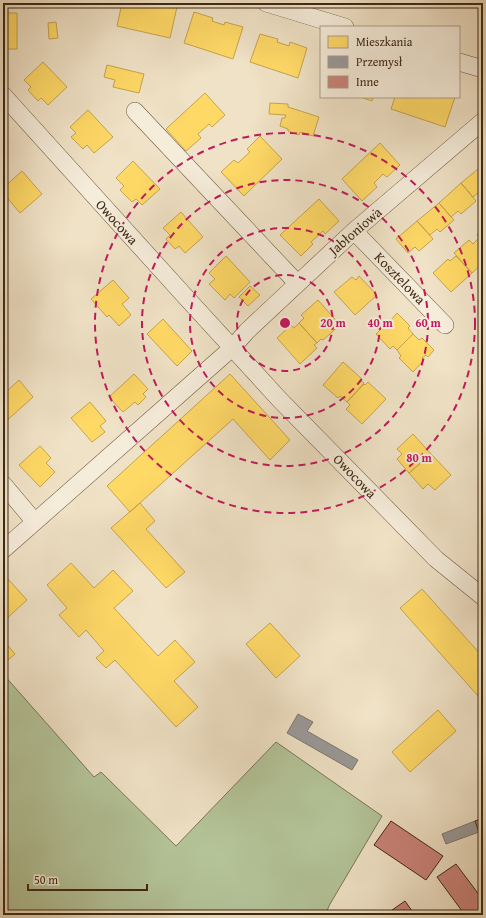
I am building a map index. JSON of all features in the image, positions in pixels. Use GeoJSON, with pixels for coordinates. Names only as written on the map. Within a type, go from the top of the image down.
{"type":"FeatureCollection","features":[{"type":"Feature","properties":{"kind":"street"},"geometry":{"type":"LineString","coordinates":[[266,3],[342,26]]}},
{"type":"Feature","properties":{"kind":"street"},"geometry":{"type":"LineString","coordinates":[[460,62],[483,69]]}},
{"type":"Feature","properties":{"kind":"street","name":"Owocowa"},"geometry":{"type":"LineString","coordinates":[[3,94],[280,400],[436,559],[483,597]]}},
{"type":"Feature","properties":{"kind":"street"},"geometry":{"type":"LineString","coordinates":[[135,111],[297,284]]}},
{"type":"Feature","properties":{"kind":"street","name":"Jabłoniowa"},"geometry":{"type":"LineString","coordinates":[[232,348],[247,331],[354,231],[483,121]]}},
{"type":"Feature","properties":{"kind":"street","name":"Kosztelowa"},"geometry":{"type":"LineString","coordinates":[[354,231],[445,325]]}},
{"type":"Feature","properties":{"kind":"street"},"geometry":{"type":"LineString","coordinates":[[3,550],[232,348]]}},
{"type":"Feature","properties":{"kind":"street"},"geometry":{"type":"LineString","coordinates":[[3,484],[35,522]]}},
{"type":"Feature","properties":{"kind":"green space"},"geometry":{"type":"Polygon","coordinates":[[[3,674],[94,777],[101,772],[176,846],[276,742],[382,816],[325,915],[3,915],[3,674]]]}},
{"type":"Feature","properties":{"kind":"building: Mieszkania"},"geometry":{"type":"Polygon","coordinates":[[[89,3],[104,3],[103,7],[89,3]]]}},
{"type":"Feature","properties":{"kind":"building: Mieszkania"},"geometry":{"type":"Polygon","coordinates":[[[122,3],[143,3],[158,7],[158,3],[161,3],[177,7],[170,38],[117,26],[122,3]]]}},
{"type":"Feature","properties":{"kind":"building: Mieszkania"},"geometry":{"type":"Polygon","coordinates":[[[194,12],[213,18],[212,21],[224,25],[225,22],[243,27],[233,59],[184,43],[194,12]]]}},
{"type":"Feature","properties":{"kind":"building: Mieszkania"},"geometry":{"type":"Polygon","coordinates":[[[3,13],[17,13],[17,49],[3,49],[3,13]]]}},
{"type":"Feature","properties":{"kind":"building: Mieszkania"},"geometry":{"type":"Polygon","coordinates":[[[56,22],[58,38],[49,39],[48,23],[56,22]]]}},
{"type":"Feature","properties":{"kind":"building: Mieszkania"},"geometry":{"type":"Polygon","coordinates":[[[260,34],[278,39],[277,42],[289,46],[290,42],[307,48],[298,78],[250,62],[260,34]]]}},
{"type":"Feature","properties":{"kind":"building: Mieszkania"},"geometry":{"type":"Polygon","coordinates":[[[43,62],[67,87],[48,105],[41,98],[38,101],[28,90],[31,87],[24,80],[43,62]]]}},
{"type":"Feature","properties":{"kind":"building: Mieszkania"},"geometry":{"type":"Polygon","coordinates":[[[107,65],[144,74],[139,93],[113,87],[115,80],[104,77],[107,65]]]}},
{"type":"Feature","properties":{"kind":"building: Mieszkania"},"geometry":{"type":"Polygon","coordinates":[[[205,93],[225,115],[212,127],[209,124],[198,134],[201,138],[186,151],[166,129],[205,93]]]}},
{"type":"Feature","properties":{"kind":"building: Mieszkania"},"geometry":{"type":"Polygon","coordinates":[[[363,98],[373,98],[372,101],[363,98]]]}},
{"type":"Feature","properties":{"kind":"building: Mieszkania"},"geometry":{"type":"Polygon","coordinates":[[[395,98],[455,98],[445,127],[391,109],[395,98]]]}},
{"type":"Feature","properties":{"kind":"building: Mieszkania"},"geometry":{"type":"Polygon","coordinates":[[[270,103],[288,104],[288,107],[319,117],[313,136],[300,132],[299,135],[280,126],[282,118],[285,118],[286,115],[269,114],[270,103]]]}},
{"type":"Feature","properties":{"kind":"building: Mieszkania"},"geometry":{"type":"Polygon","coordinates":[[[88,110],[113,137],[94,153],[87,145],[83,149],[71,137],[76,133],[70,127],[88,110]]]}},
{"type":"Feature","properties":{"kind":"building: Mieszkania"},"geometry":{"type":"Polygon","coordinates":[[[260,136],[282,159],[244,196],[221,172],[234,160],[238,163],[250,152],[247,149],[260,136]]]}},
{"type":"Feature","properties":{"kind":"building: Mieszkania"},"geometry":{"type":"Polygon","coordinates":[[[380,143],[400,165],[387,177],[383,174],[374,183],[377,187],[362,201],[342,179],[380,143]]]}},
{"type":"Feature","properties":{"kind":"building: Mieszkania"},"geometry":{"type":"Polygon","coordinates":[[[3,148],[8,155],[3,159],[3,148]]]}},
{"type":"Feature","properties":{"kind":"building: Mieszkania"},"geometry":{"type":"Polygon","coordinates":[[[133,161],[160,189],[142,205],[136,199],[132,202],[120,190],[124,186],[116,178],[133,161]]]}},
{"type":"Feature","properties":{"kind":"building: Mieszkania"},"geometry":{"type":"Polygon","coordinates":[[[483,165],[483,193],[482,194],[479,192],[473,197],[461,183],[483,165]]]}},
{"type":"Feature","properties":{"kind":"building: Mieszkania"},"geometry":{"type":"Polygon","coordinates":[[[22,171],[42,194],[20,213],[3,193],[3,188],[22,171]]]}},
{"type":"Feature","properties":{"kind":"building: Mieszkania"},"geometry":{"type":"Polygon","coordinates":[[[461,183],[476,201],[461,214],[458,211],[451,217],[439,203],[461,183]]]}},
{"type":"Feature","properties":{"kind":"building: Mieszkania"},"geometry":{"type":"Polygon","coordinates":[[[319,199],[339,221],[325,234],[323,231],[311,242],[313,244],[301,256],[280,235],[319,199]]]}},
{"type":"Feature","properties":{"kind":"building: Mieszkania"},"geometry":{"type":"Polygon","coordinates":[[[439,203],[454,220],[440,232],[437,229],[430,235],[417,221],[439,203]]]}},
{"type":"Feature","properties":{"kind":"building: Mieszkania"},"geometry":{"type":"Polygon","coordinates":[[[181,212],[203,237],[185,253],[179,246],[175,249],[166,239],[170,235],[163,228],[181,212]]]}},
{"type":"Feature","properties":{"kind":"building: Mieszkania"},"geometry":{"type":"Polygon","coordinates":[[[417,221],[433,239],[419,251],[415,247],[408,253],[396,239],[417,221]]]}},
{"type":"Feature","properties":{"kind":"building: Mieszkania"},"geometry":{"type":"Polygon","coordinates":[[[483,229],[483,242],[477,235],[483,229]]]}},
{"type":"Feature","properties":{"kind":"building: Mieszkania"},"geometry":{"type":"Polygon","coordinates":[[[479,238],[483,243],[483,263],[472,273],[454,253],[469,240],[473,244],[479,238]]]}},
{"type":"Feature","properties":{"kind":"building: Mieszkania"},"geometry":{"type":"Polygon","coordinates":[[[226,256],[250,282],[234,298],[230,294],[225,300],[209,284],[215,279],[209,273],[226,256]]]}},
{"type":"Feature","properties":{"kind":"building: Mieszkania"},"geometry":{"type":"Polygon","coordinates":[[[456,256],[472,273],[451,292],[433,273],[448,259],[450,261],[456,256]]]}},
{"type":"Feature","properties":{"kind":"building: Mieszkania"},"geometry":{"type":"Polygon","coordinates":[[[359,276],[377,295],[355,315],[334,292],[352,277],[356,280],[359,276]]]}},
{"type":"Feature","properties":{"kind":"building: Mieszkania"},"geometry":{"type":"Polygon","coordinates":[[[113,280],[129,298],[122,304],[131,315],[119,326],[109,315],[107,317],[91,299],[113,280]]]}},
{"type":"Feature","properties":{"kind":"building: Mieszkania"},"geometry":{"type":"Polygon","coordinates":[[[250,286],[260,295],[248,306],[239,297],[250,286]]]}},
{"type":"Feature","properties":{"kind":"building: Mieszkania"},"geometry":{"type":"Polygon","coordinates":[[[318,300],[340,325],[323,340],[321,339],[317,343],[299,323],[304,318],[301,315],[318,300]]]}},
{"type":"Feature","properties":{"kind":"building: Mieszkania"},"geometry":{"type":"Polygon","coordinates":[[[397,313],[410,326],[408,328],[413,334],[397,350],[393,346],[390,349],[376,334],[388,322],[390,324],[393,322],[391,320],[397,313]]]}},
{"type":"Feature","properties":{"kind":"building: Mieszkania"},"geometry":{"type":"Polygon","coordinates":[[[163,319],[192,351],[177,366],[147,334],[163,319]]]}},
{"type":"Feature","properties":{"kind":"building: Mieszkania"},"geometry":{"type":"Polygon","coordinates":[[[299,323],[317,343],[314,345],[317,348],[300,364],[277,338],[291,325],[294,328],[299,323]]]}},
{"type":"Feature","properties":{"kind":"building: Mieszkania"},"geometry":{"type":"Polygon","coordinates":[[[413,334],[419,340],[422,338],[434,350],[428,357],[426,355],[422,358],[424,360],[413,372],[399,358],[401,356],[397,350],[413,334]]]}},
{"type":"Feature","properties":{"kind":"building: Mieszkania"},"geometry":{"type":"Polygon","coordinates":[[[343,362],[362,379],[360,380],[364,383],[347,402],[340,396],[338,398],[323,385],[343,362]]]}},
{"type":"Feature","properties":{"kind":"building: Mieszkania"},"geometry":{"type":"Polygon","coordinates":[[[134,374],[148,389],[143,394],[146,397],[138,405],[135,402],[123,412],[109,397],[134,374]]]}},
{"type":"Feature","properties":{"kind":"building: Mieszkania"},"geometry":{"type":"Polygon","coordinates":[[[230,374],[290,440],[270,460],[233,419],[130,512],[107,486],[230,374]]]}},
{"type":"Feature","properties":{"kind":"building: Mieszkania"},"geometry":{"type":"Polygon","coordinates":[[[19,380],[33,397],[3,424],[3,386],[7,391],[19,380]]]}},
{"type":"Feature","properties":{"kind":"building: Mieszkania"},"geometry":{"type":"Polygon","coordinates":[[[368,382],[386,399],[362,424],[346,409],[350,405],[347,402],[364,384],[365,385],[368,382]]]}},
{"type":"Feature","properties":{"kind":"building: Mieszkania"},"geometry":{"type":"Polygon","coordinates":[[[90,402],[106,421],[100,426],[105,432],[92,442],[71,418],[90,402]]]}},
{"type":"Feature","properties":{"kind":"building: Mieszkania"},"geometry":{"type":"Polygon","coordinates":[[[413,434],[431,454],[409,473],[397,459],[402,454],[397,449],[413,434]]]}},
{"type":"Feature","properties":{"kind":"building: Mieszkania"},"geometry":{"type":"Polygon","coordinates":[[[40,446],[51,458],[46,463],[55,472],[40,487],[19,465],[40,446]]]}},
{"type":"Feature","properties":{"kind":"building: Mieszkania"},"geometry":{"type":"Polygon","coordinates":[[[483,452],[483,462],[478,456],[483,452]]]}},
{"type":"Feature","properties":{"kind":"building: Mieszkania"},"geometry":{"type":"Polygon","coordinates":[[[431,454],[451,475],[435,490],[428,484],[423,489],[409,473],[431,454]]]}},
{"type":"Feature","properties":{"kind":"building: Mieszkania"},"geometry":{"type":"Polygon","coordinates":[[[140,503],[155,521],[146,529],[185,572],[166,588],[111,528],[140,503]]]}},
{"type":"Feature","properties":{"kind":"building: Mieszkania"},"geometry":{"type":"Polygon","coordinates":[[[71,563],[94,588],[113,570],[133,591],[114,608],[158,656],[175,640],[195,662],[174,681],[198,707],[176,727],[115,660],[106,668],[96,658],[104,651],[86,630],[79,637],[59,615],[67,608],[47,585],[71,563]]]}},
{"type":"Feature","properties":{"kind":"building: Mieszkania"},"geometry":{"type":"Polygon","coordinates":[[[8,579],[27,600],[3,622],[3,583],[8,579]]]}},
{"type":"Feature","properties":{"kind":"building: Mieszkania"},"geometry":{"type":"Polygon","coordinates":[[[422,589],[483,657],[483,692],[478,696],[400,608],[422,589]]]}},
{"type":"Feature","properties":{"kind":"building: Mieszkania"},"geometry":{"type":"Polygon","coordinates":[[[270,623],[300,656],[276,678],[246,644],[270,623]]]}},
{"type":"Feature","properties":{"kind":"building: Mieszkania"},"geometry":{"type":"Polygon","coordinates":[[[3,640],[15,654],[3,664],[3,640]]]}},
{"type":"Feature","properties":{"kind":"building: Mieszkania"},"geometry":{"type":"Polygon","coordinates":[[[438,710],[456,731],[410,772],[392,752],[438,710]]]}},
{"type":"Feature","properties":{"kind":"building: Przemysł"},"geometry":{"type":"Polygon","coordinates":[[[298,714],[313,722],[307,731],[358,760],[352,770],[287,733],[298,714]]]}},
{"type":"Feature","properties":{"kind":"building: Przemysł"},"geometry":{"type":"Polygon","coordinates":[[[475,821],[479,832],[446,844],[442,834],[475,821]]]}},
{"type":"Feature","properties":{"kind":"building: Inne"},"geometry":{"type":"Polygon","coordinates":[[[483,818],[483,830],[479,832],[475,821],[483,818]]]}},
{"type":"Feature","properties":{"kind":"building: Inne"},"geometry":{"type":"Polygon","coordinates":[[[391,821],[443,856],[426,880],[374,845],[391,821]]]}},
{"type":"Feature","properties":{"kind":"building: Inne"},"geometry":{"type":"Polygon","coordinates":[[[456,864],[483,900],[483,915],[458,915],[462,911],[437,877],[456,864]]]}},
{"type":"Feature","properties":{"kind":"building: Inne"},"geometry":{"type":"Polygon","coordinates":[[[405,901],[415,915],[385,915],[405,901]]]}}]}
